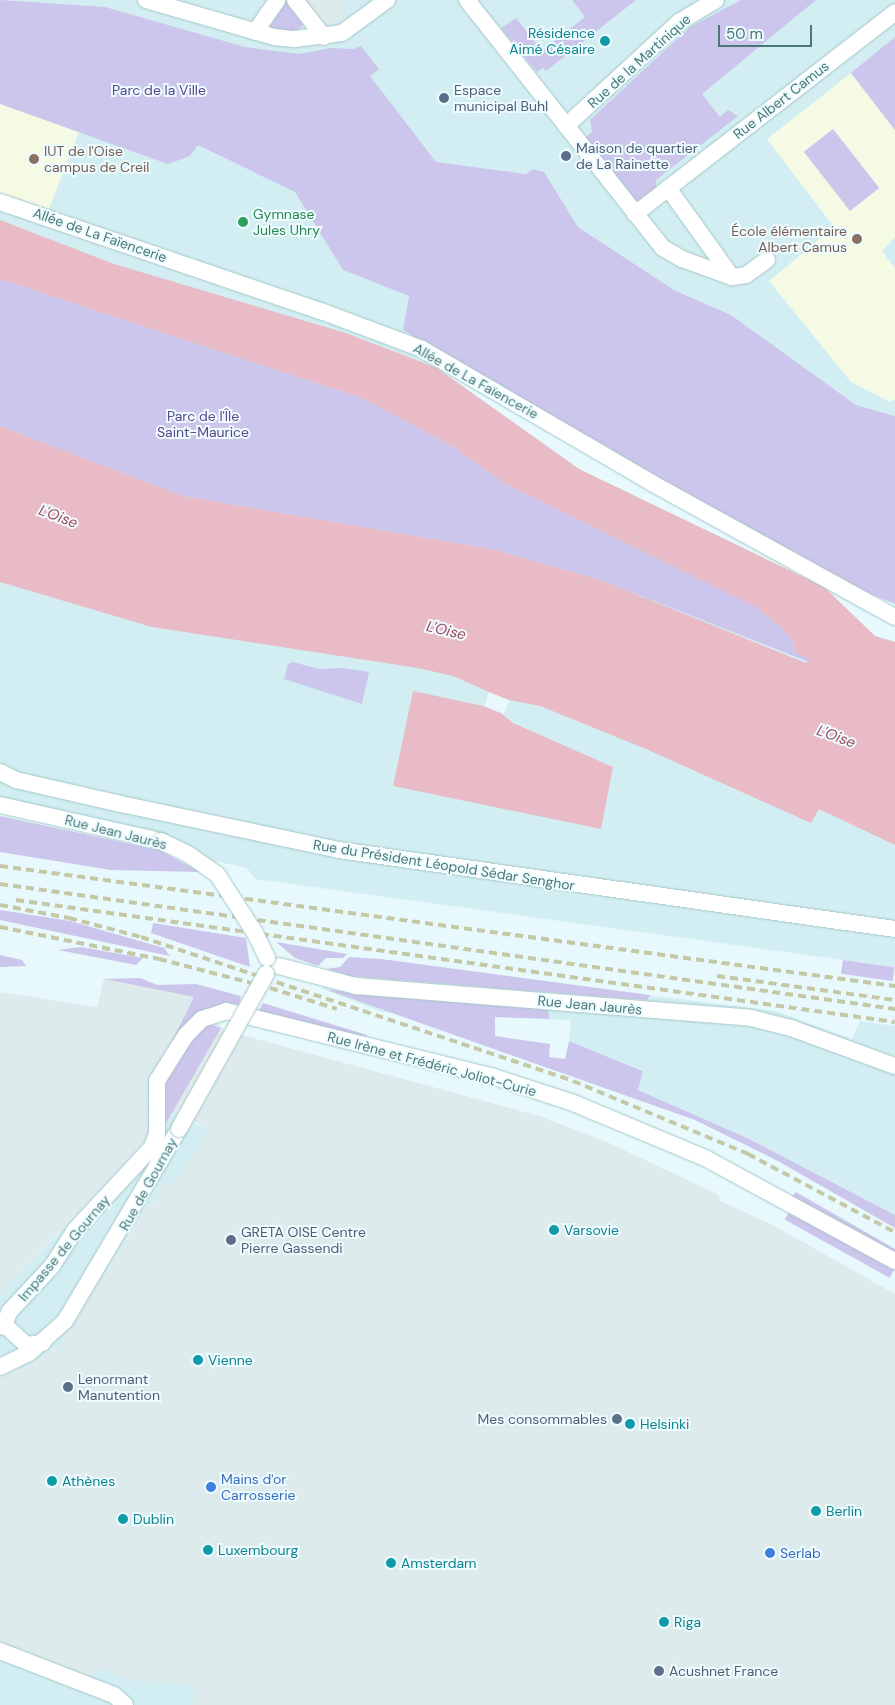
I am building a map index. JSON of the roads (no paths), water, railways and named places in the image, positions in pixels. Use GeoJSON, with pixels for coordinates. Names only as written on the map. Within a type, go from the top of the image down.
{"type":"FeatureCollection","features":[{"type":"Feature","properties":{"kind":"street"},"geometry":{"type":"LineString","coordinates":[[146,0],[256,32],[284,38],[324,37],[348,30],[387,0]]}},
{"type":"Feature","properties":{"kind":"street"},"geometry":{"type":"LineString","coordinates":[[256,32],[277,0]]}},
{"type":"Feature","properties":{"kind":"street"},"geometry":{"type":"LineString","coordinates":[[295,0],[324,37]]}},
{"type":"Feature","properties":{"kind":"street"},"geometry":{"type":"LineString","coordinates":[[467,0],[635,214],[669,252],[732,277],[746,275],[767,260]]}},
{"type":"Feature","properties":{"kind":"street","name":"Rue de la Martinique"},"geometry":{"type":"LineString","coordinates":[[566,126],[679,22],[716,0]]}},
{"type":"Feature","properties":{"kind":"street","name":"Rue Albert Camus"},"geometry":{"type":"LineString","coordinates":[[635,214],[895,12]]}},
{"type":"Feature","properties":{"kind":"street"},"geometry":{"type":"LineString","coordinates":[[668,188],[732,277]]}},
{"type":"Feature","properties":{"kind":"street","name":"Allée de La Faïencerie"},"geometry":{"type":"LineString","coordinates":[[0,202],[312,308],[430,353],[652,483],[895,617]]}},
{"type":"Feature","properties":{"kind":"street","name":"Rue du Président Léopold Sédar Senghor"},"geometry":{"type":"LineString","coordinates":[[0,772],[16,780],[339,850],[895,929]]}},
{"type":"Feature","properties":{"kind":"street","name":"Rue Jean Jaurès"},"geometry":{"type":"LineString","coordinates":[[0,804],[161,841],[188,854],[222,881],[271,966],[356,986],[751,1018],[791,1028],[895,1066]]}},
{"type":"Feature","properties":{"kind":"street","name":"Rue de Gournay"},"geometry":{"type":"LineString","coordinates":[[0,1367],[23,1357],[43,1343],[59,1328],[83,1295],[271,966]]}},
{"type":"Feature","properties":{"kind":"street","name":"Rue Irène et Frédéric Joliot-Curie"},"geometry":{"type":"LineString","coordinates":[[232,1012],[398,1056],[494,1077],[571,1102],[713,1162],[895,1261]]}},
{"type":"Feature","properties":{"kind":"street","name":"Impasse de Gournay"},"geometry":{"type":"LineString","coordinates":[[2,1326],[9,1312],[52,1266],[75,1230],[152,1147],[157,1134],[155,1095],[157,1081],[186,1034],[207,1016],[232,1012]]}},
{"type":"Feature","properties":{"kind":"street"},"geometry":{"type":"LineString","coordinates":[[2,1326],[26,1345],[43,1343]]}},
{"type":"Feature","properties":{"kind":"street"},"geometry":{"type":"LineString","coordinates":[[0,1651],[114,1695],[124,1705]]}},
{"type":"Feature","properties":{"kind":"water","name":"L'Oise"},"geometry":{"type":"Polygon","coordinates":[[[0,220],[114,264],[346,333],[437,368],[579,469],[824,587],[875,636],[895,642],[895,845],[819,809],[811,823],[646,749],[540,706],[509,700],[502,714],[513,723],[613,767],[601,829],[393,786],[413,691],[483,706],[489,692],[453,676],[418,668],[152,627],[0,582],[0,426],[183,496],[496,550],[603,581],[806,663],[810,659],[795,652],[793,642],[782,628],[756,607],[504,483],[454,447],[362,398],[0,279],[0,220]]]}},
{"type":"Feature","properties":{"kind":"railway"},"geometry":{"type":"LineString","coordinates":[[0,866],[895,986]]}},
{"type":"Feature","properties":{"kind":"railway"},"geometry":{"type":"LineString","coordinates":[[0,884],[895,1009]]}},
{"type":"Feature","properties":{"kind":"railway"},"geometry":{"type":"LineString","coordinates":[[16,900],[895,1022]]}},
{"type":"Feature","properties":{"kind":"railway"},"geometry":{"type":"LineString","coordinates":[[0,905],[69,918],[141,937],[573,1081],[748,1154],[895,1232]]}},
{"type":"Feature","properties":{"kind":"railway"},"geometry":{"type":"LineString","coordinates":[[0,927],[159,959],[270,988],[337,1009]]}},
{"type":"Feature","properties":{"kind":"railway"},"geometry":{"type":"LineString","coordinates":[[717,976],[895,1000]]}},
{"type":"Feature","properties":{"kind":"place","name":"Résidence Aimé Césaire"},"geometry":{"type":"Point","coordinates":[605,41]}},
{"type":"Feature","properties":{"kind":"place","name":"Espace municipal Buhl"},"geometry":{"type":"Point","coordinates":[444,98]}},
{"type":"Feature","properties":{"kind":"place","name":"Maison de quartier de La Rainette"},"geometry":{"type":"Point","coordinates":[566,156]}},
{"type":"Feature","properties":{"kind":"place","name":"IUT de l'Oise campus de Creil"},"geometry":{"type":"Point","coordinates":[34,159]}},
{"type":"Feature","properties":{"kind":"place","name":"Gymnase Jules Uhry"},"geometry":{"type":"Point","coordinates":[243,222]}},
{"type":"Feature","properties":{"kind":"place","name":"École élémentaire Albert Camus"},"geometry":{"type":"Point","coordinates":[857,239]}},
{"type":"Feature","properties":{"kind":"place","name":"Varsovie"},"geometry":{"type":"Point","coordinates":[554,1230]}},
{"type":"Feature","properties":{"kind":"place","name":"GRETA OISE Centre Pierre Gassendi"},"geometry":{"type":"Point","coordinates":[231,1240]}},
{"type":"Feature","properties":{"kind":"place","name":"Vienne"},"geometry":{"type":"Point","coordinates":[198,1360]}},
{"type":"Feature","properties":{"kind":"place","name":"Lenormant Manutention"},"geometry":{"type":"Point","coordinates":[68,1387]}},
{"type":"Feature","properties":{"kind":"place","name":"Mes consommables"},"geometry":{"type":"Point","coordinates":[617,1419]}},
{"type":"Feature","properties":{"kind":"place","name":"Helsinki"},"geometry":{"type":"Point","coordinates":[630,1424]}},
{"type":"Feature","properties":{"kind":"place","name":"Athènes"},"geometry":{"type":"Point","coordinates":[52,1481]}},
{"type":"Feature","properties":{"kind":"place","name":"Mains d'or Carrosserie"},"geometry":{"type":"Point","coordinates":[211,1487]}},
{"type":"Feature","properties":{"kind":"place","name":"Berlin"},"geometry":{"type":"Point","coordinates":[816,1511]}},
{"type":"Feature","properties":{"kind":"place","name":"Dublin"},"geometry":{"type":"Point","coordinates":[123,1519]}},
{"type":"Feature","properties":{"kind":"place","name":"Luxembourg"},"geometry":{"type":"Point","coordinates":[208,1550]}},
{"type":"Feature","properties":{"kind":"place","name":"Serlab"},"geometry":{"type":"Point","coordinates":[770,1553]}},
{"type":"Feature","properties":{"kind":"place","name":"Amsterdam"},"geometry":{"type":"Point","coordinates":[391,1563]}},
{"type":"Feature","properties":{"kind":"place","name":"Riga"},"geometry":{"type":"Point","coordinates":[664,1622]}},
{"type":"Feature","properties":{"kind":"place","name":"Acushnet France"},"geometry":{"type":"Point","coordinates":[659,1671]}},
{"type":"Feature","properties":{"kind":"park label","name":"Parc de la Ville"},"geometry":{"type":"Point","coordinates":[159,90]}},
{"type":"Feature","properties":{"kind":"park label","name":"Parc de l'Île Saint-Maurice"},"geometry":{"type":"Point","coordinates":[203,424]}}]}
